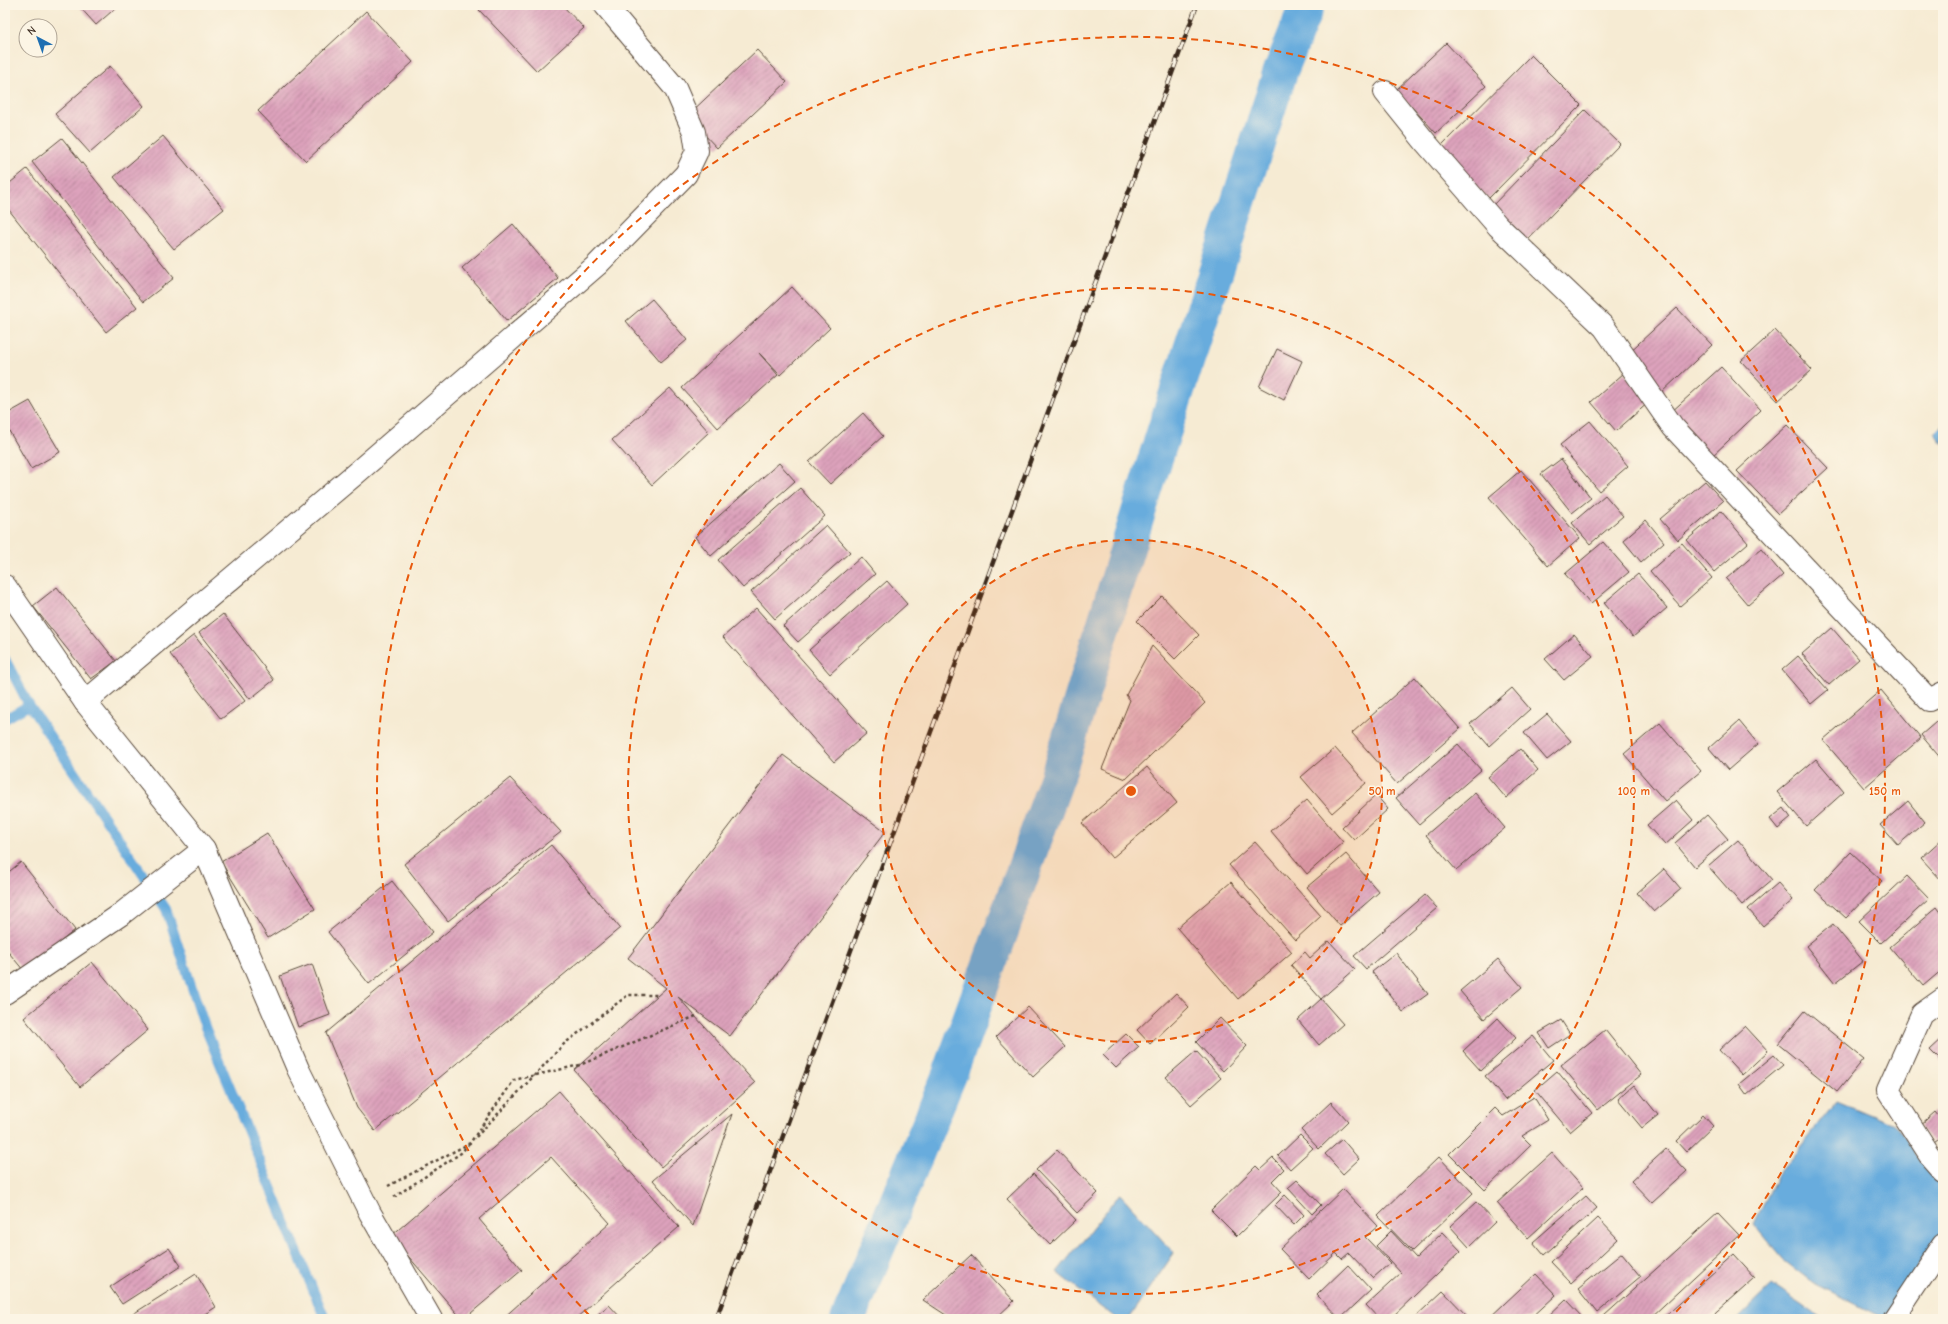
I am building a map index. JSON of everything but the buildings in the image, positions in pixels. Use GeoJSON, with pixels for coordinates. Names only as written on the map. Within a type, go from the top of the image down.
{"type":"FeatureCollection","features":[{"type":"Feature","properties":{"kind":"street"},"geometry":{"type":"LineString","coordinates":[[85,702],[354,475],[597,265],[686,174],[697,152],[694,132],[675,88],[613,8]]}},
{"type":"Feature","properties":{"kind":"street"},"geometry":{"type":"LineString","coordinates":[[1384,92],[1498,226],[1604,327],[1673,427],[1929,700],[1943,693]]}},
{"type":"Feature","properties":{"kind":"street"},"geometry":{"type":"LineString","coordinates":[[5,586],[85,702],[204,849],[298,1069],[366,1206],[431,1319]]}},
{"type":"Feature","properties":{"kind":"street"},"geometry":{"type":"LineString","coordinates":[[5,993],[120,915],[204,849]]}},
{"type":"Feature","properties":{"kind":"street"},"geometry":{"type":"LineString","coordinates":[[1943,999],[1922,1014],[1888,1090],[1929,1154],[1943,1170]]}},
{"type":"Feature","properties":{"kind":"street"},"geometry":{"type":"LineString","coordinates":[[1893,1319],[1943,1244]]}},
{"type":"Feature","properties":{"kind":"path"},"geometry":{"type":"LineString","coordinates":[[366,1206],[461,1153],[564,1044],[628,995],[659,994]]}},
{"type":"Feature","properties":{"kind":"path"},"geometry":{"type":"LineString","coordinates":[[366,1206],[470,1143],[514,1080],[580,1065],[696,1016]]}},
{"type":"Feature","properties":{"kind":"water"},"geometry":{"type":"Polygon","coordinates":[[[1943,424],[1943,444],[1934,433],[1943,424]]]}},
{"type":"Feature","properties":{"kind":"water"},"geometry":{"type":"Polygon","coordinates":[[[1837,1101],[1894,1125],[1943,1187],[1943,1227],[1885,1319],[1812,1282],[1782,1259],[1754,1225],[1777,1176],[1837,1101]]]}},
{"type":"Feature","properties":{"kind":"water"},"geometry":{"type":"Polygon","coordinates":[[[1120,1194],[1174,1253],[1129,1319],[1117,1319],[1057,1272],[1120,1194]]]}},
{"type":"Feature","properties":{"kind":"water"},"geometry":{"type":"Polygon","coordinates":[[[1772,1285],[1823,1319],[1737,1319],[1772,1285]]]}},
{"type":"Feature","properties":{"kind":"waterway"},"geometry":{"type":"LineString","coordinates":[[848,1319],[949,1076],[1057,778],[1149,478],[1281,70],[1307,5]]}},
{"type":"Feature","properties":{"kind":"waterway"},"geometry":{"type":"LineString","coordinates":[[5,659],[29,705],[5,719]]}},
{"type":"Feature","properties":{"kind":"waterway"},"geometry":{"type":"LineString","coordinates":[[29,705],[166,909],[205,1027],[325,1319]]}},
{"type":"Feature","properties":{"kind":"railway"},"geometry":{"type":"LineString","coordinates":[[716,1319],[1197,5]]}}]}
